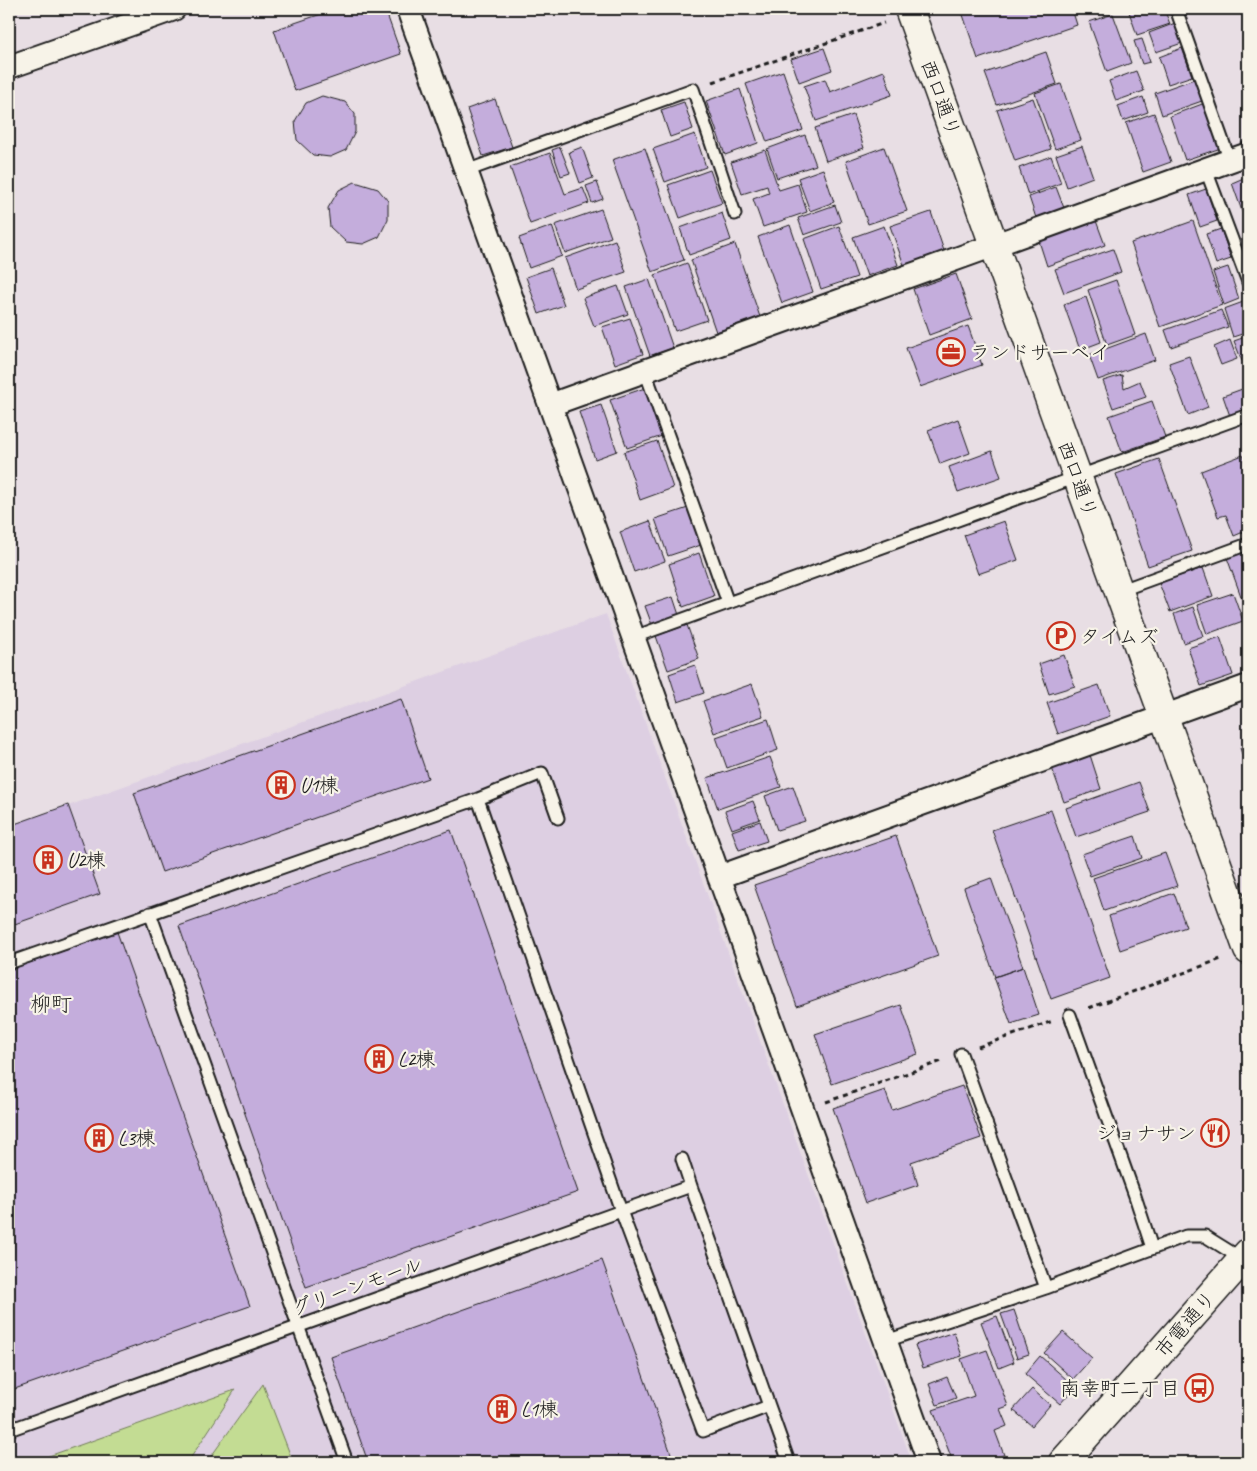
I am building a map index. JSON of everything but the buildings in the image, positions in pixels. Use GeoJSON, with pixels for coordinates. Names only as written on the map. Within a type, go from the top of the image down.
{"type":"FeatureCollection","features":[{"type":"Feature","properties":{"kind":"main road","name":"西口通り"},"geometry":{"type":"LineString","coordinates":[[910,11],[1248,950]]}},
{"type":"Feature","properties":{"kind":"main road","name":"市電通り"},"geometry":{"type":"LineString","coordinates":[[1063,1462],[1245,1256]]}},
{"type":"Feature","properties":{"kind":"street"},"geometry":{"type":"LineString","coordinates":[[9,67],[174,9]]}},
{"type":"Feature","properties":{"kind":"street"},"geometry":{"type":"LineString","coordinates":[[408,9],[929,1462]]}},
{"type":"Feature","properties":{"kind":"street"},"geometry":{"type":"LineString","coordinates":[[550,404],[1239,158]]}},
{"type":"Feature","properties":{"kind":"street"},"geometry":{"type":"LineString","coordinates":[[719,877],[1248,686]]}},
{"type":"Feature","properties":{"kind":"lane"},"geometry":{"type":"LineString","coordinates":[[1176,9],[1239,158]]}},
{"type":"Feature","properties":{"kind":"lane"},"geometry":{"type":"LineString","coordinates":[[466,171],[693,89],[735,214]]}},
{"type":"Feature","properties":{"kind":"lane"},"geometry":{"type":"LineString","coordinates":[[1206,170],[1248,282]]}},
{"type":"Feature","properties":{"kind":"lane"},"geometry":{"type":"LineString","coordinates":[[645,371],[728,603]]}},
{"type":"Feature","properties":{"kind":"lane"},"geometry":{"type":"LineString","coordinates":[[634,637],[1248,416]]}},
{"type":"Feature","properties":{"kind":"lane"},"geometry":{"type":"LineString","coordinates":[[1118,591],[1248,544]]}},
{"type":"Feature","properties":{"kind":"lane"},"geometry":{"type":"LineString","coordinates":[[9,963],[478,799],[542,773],[558,818]]}},
{"type":"Feature","properties":{"kind":"lane"},"geometry":{"type":"LineString","coordinates":[[478,799],[622,1211],[703,1431],[769,1406]]}},
{"type":"Feature","properties":{"kind":"lane"},"geometry":{"type":"LineString","coordinates":[[150,913],[347,1462]]}},
{"type":"Feature","properties":{"kind":"lane"},"geometry":{"type":"LineString","coordinates":[[1070,1015],[1152,1248]]}},
{"type":"Feature","properties":{"kind":"lane"},"geometry":{"type":"LineString","coordinates":[[960,1054],[1046,1288]]}},
{"type":"Feature","properties":{"kind":"lane"},"geometry":{"type":"LineString","coordinates":[[682,1159],[789,1462]]}},
{"type":"Feature","properties":{"kind":"lane","name":"グリーンモール"},"geometry":{"type":"LineString","coordinates":[[9,1430],[692,1186]]}},
{"type":"Feature","properties":{"kind":"lane"},"geometry":{"type":"LineString","coordinates":[[886,1341],[1046,1288],[1186,1236],[1205,1236],[1245,1256]]}},
{"type":"Feature","properties":{"kind":"path"},"geometry":{"type":"LineString","coordinates":[[693,89],[910,11]]}},
{"type":"Feature","properties":{"kind":"path"},"geometry":{"type":"LineString","coordinates":[[802,1108],[830,1102],[1248,950]]}},
{"type":"Feature","properties":{"kind":"shaded area"},"geometry":{"type":"Polygon","coordinates":[[[606,614],[912,1462],[9,1462],[9,827],[606,614]]]}},
{"type":"Feature","properties":{"kind":"green space"},"geometry":{"type":"Polygon","coordinates":[[[263,1384],[293,1462],[207,1462],[263,1384]]]}},
{"type":"Feature","properties":{"kind":"green space"},"geometry":{"type":"Polygon","coordinates":[[[235,1390],[188,1462],[32,1462],[235,1390]]]}},
{"type":"Feature","properties":{"kind":"place","name":"ランドサーベイ"},"geometry":{"type":"Point","coordinates":[951,352]}},
{"type":"Feature","properties":{"kind":"place","name":"タイムズ"},"geometry":{"type":"Point","coordinates":[1061,636]}},
{"type":"Feature","properties":{"kind":"place","name":"U1棟"},"geometry":{"type":"Point","coordinates":[281,785]}},
{"type":"Feature","properties":{"kind":"place","name":"U2棟"},"geometry":{"type":"Point","coordinates":[48,860]}},
{"type":"Feature","properties":{"kind":"place","name":"L2棟"},"geometry":{"type":"Point","coordinates":[379,1059]}},
{"type":"Feature","properties":{"kind":"place","name":"ジョナサン"},"geometry":{"type":"Point","coordinates":[1215,1133]}},
{"type":"Feature","properties":{"kind":"place","name":"L3棟"},"geometry":{"type":"Point","coordinates":[99,1138]}},
{"type":"Feature","properties":{"kind":"place","name":"南幸町二丁目"},"geometry":{"type":"Point","coordinates":[1199,1388]}},
{"type":"Feature","properties":{"kind":"place","name":"L1棟"},"geometry":{"type":"Point","coordinates":[502,1409]}},
{"type":"Feature","properties":{"kind":"district","name":"柳町"},"geometry":{"type":"Point","coordinates":[51,1004]}}]}
